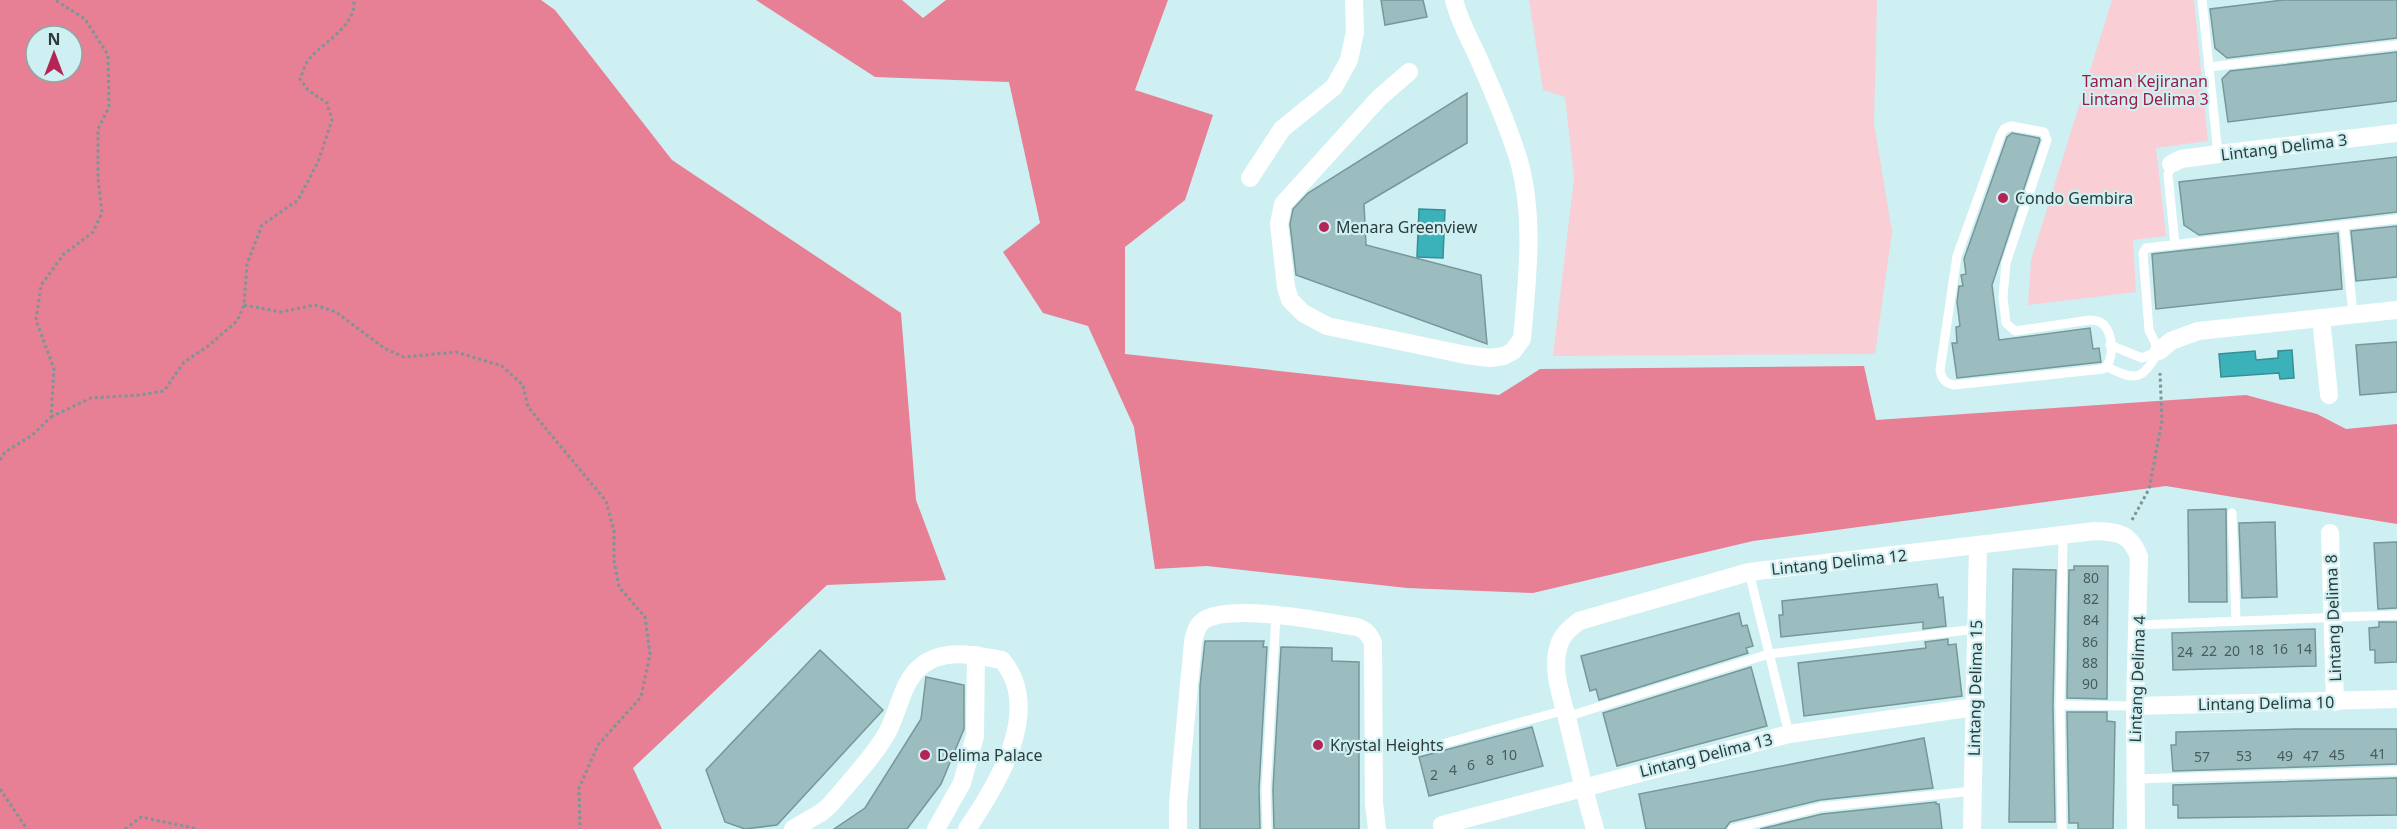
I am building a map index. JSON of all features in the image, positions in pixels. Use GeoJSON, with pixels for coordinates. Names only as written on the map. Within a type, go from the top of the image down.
{"type":"FeatureCollection","features":[{"type":"Feature","properties":{"kind":"street"},"geometry":{"type":"LineString","coordinates":[[1250,178],[1282,129],[1334,87],[1349,60],[1355,32],[1354,0]]}},
{"type":"Feature","properties":{"kind":"street"},"geometry":{"type":"LineString","coordinates":[[1409,72],[1379,98],[1284,204],[1279,224],[1287,294],[1298,309],[1327,326],[1466,355],[1490,358],[1504,356],[1513,351],[1522,339],[1528,222],[1525,193],[1512,141],[1477,54],[1458,18],[1454,0]]}},
{"type":"Feature","properties":{"kind":"street","name":"Lintang Delima 3"},"geometry":{"type":"LineString","coordinates":[[2171,164],[2181,159],[2397,133]]}},
{"type":"Feature","properties":{"kind":"street"},"geometry":{"type":"LineString","coordinates":[[2159,351],[2171,341],[2198,331],[2397,310]]}},
{"type":"Feature","properties":{"kind":"street"},"geometry":{"type":"LineString","coordinates":[[2321,318],[2328,395]]}},
{"type":"Feature","properties":{"kind":"street","name":"Lintang Delima 12"},"geometry":{"type":"LineString","coordinates":[[1566,713],[1556,659],[1559,644],[1565,633],[1579,621],[1749,573],[2063,534],[2095,531],[2124,534]]}},
{"type":"Feature","properties":{"kind":"street","name":"Lintang Delima 8"},"geometry":{"type":"LineString","coordinates":[[2330,533],[2335,702]]}},
{"type":"Feature","properties":{"kind":"street","name":"Lintang Delima 4"},"geometry":{"type":"LineString","coordinates":[[2124,534],[2134,543],[2139,556],[2134,706],[2136,829]]}},
{"type":"Feature","properties":{"kind":"street","name":"Lintang Delima 15"},"geometry":{"type":"LineString","coordinates":[[1972,829],[1978,546]]}},
{"type":"Feature","properties":{"kind":"street"},"geometry":{"type":"LineString","coordinates":[[1178,829],[1178,803],[1196,630],[1202,621],[1221,614],[1276,615],[1365,630],[1373,643],[1374,803],[1377,829]]}},
{"type":"Feature","properties":{"kind":"street"},"geometry":{"type":"LineString","coordinates":[[936,829],[962,783],[975,736],[976,655]]}},
{"type":"Feature","properties":{"kind":"street"},"geometry":{"type":"LineString","coordinates":[[793,829],[830,805],[880,745],[915,671],[927,661],[941,656],[976,655],[1002,660],[1012,671],[1016,683],[1019,714],[1009,754],[984,804],[967,829]]}},
{"type":"Feature","properties":{"kind":"street","name":"Lintang Delima 10"},"geometry":{"type":"LineString","coordinates":[[2134,706],[2397,699]]}},
{"type":"Feature","properties":{"kind":"street","name":"Lintang Delima 13"},"geometry":{"type":"LineString","coordinates":[[1437,827],[1789,734],[1974,707]]}},
{"type":"Feature","properties":{"kind":"street"},"geometry":{"type":"LineString","coordinates":[[1566,713],[1582,787],[1595,829]]}},
{"type":"Feature","properties":{"kind":"lane"},"geometry":{"type":"LineString","coordinates":[[2202,0],[2218,154]]}},
{"type":"Feature","properties":{"kind":"lane"},"geometry":{"type":"LineString","coordinates":[[2209,67],[2397,45]]}},
{"type":"Feature","properties":{"kind":"lane"},"geometry":{"type":"LineString","coordinates":[[2107,367],[2111,358],[2108,332],[2099,321],[2090,320],[2015,331],[2006,323],[2003,297],[2006,263],[2047,140],[2044,132],[2034,128],[2011,126],[2004,129],[2001,134],[1958,256],[1940,370],[1942,378],[1946,383],[1954,385],[2107,367],[2134,377],[2143,373],[2159,351]]}},
{"type":"Feature","properties":{"kind":"lane"},"geometry":{"type":"LineString","coordinates":[[2171,164],[2168,175],[2175,244]]}},
{"type":"Feature","properties":{"kind":"lane"},"geometry":{"type":"LineString","coordinates":[[2159,351],[2149,330],[2144,253],[2146,248],[2397,219]]}},
{"type":"Feature","properties":{"kind":"lane"},"geometry":{"type":"LineString","coordinates":[[2344,225],[2353,314]]}},
{"type":"Feature","properties":{"kind":"lane"},"geometry":{"type":"LineString","coordinates":[[2110,345],[2142,358],[2159,351]]}},
{"type":"Feature","properties":{"kind":"lane"},"geometry":{"type":"LineString","coordinates":[[2232,513],[2236,621]]}},
{"type":"Feature","properties":{"kind":"lane"},"geometry":{"type":"LineString","coordinates":[[2062,829],[2060,705],[2063,534]]}},
{"type":"Feature","properties":{"kind":"lane"},"geometry":{"type":"LineString","coordinates":[[1749,573],[1789,734]]}},
{"type":"Feature","properties":{"kind":"lane"},"geometry":{"type":"LineString","coordinates":[[1267,829],[1266,789],[1276,615]]}},
{"type":"Feature","properties":{"kind":"lane"},"geometry":{"type":"LineString","coordinates":[[2138,625],[2397,615]]}},
{"type":"Feature","properties":{"kind":"lane"},"geometry":{"type":"LineString","coordinates":[[1424,749],[1566,713],[1769,654],[1976,629]]}},
{"type":"Feature","properties":{"kind":"lane"},"geometry":{"type":"LineString","coordinates":[[2060,705],[2134,706]]}},
{"type":"Feature","properties":{"kind":"lane"},"geometry":{"type":"LineString","coordinates":[[2135,779],[2397,771]]}},
{"type":"Feature","properties":{"kind":"lane"},"geometry":{"type":"LineString","coordinates":[[1732,829],[1821,807],[1973,791]]}},
{"type":"Feature","properties":{"kind":"path"},"geometry":{"type":"LineString","coordinates":[[51,417],[54,369],[36,320],[41,285],[64,254],[93,232],[102,213],[98,178],[98,129],[109,107],[108,55],[85,19],[55,0]]}},
{"type":"Feature","properties":{"kind":"path"},"geometry":{"type":"LineString","coordinates":[[0,460],[5,452],[31,436],[51,417],[91,398],[164,391],[184,362],[208,346],[237,321],[244,305],[247,264],[262,225],[298,200],[318,162],[332,120],[327,103],[308,90],[300,79],[308,60],[344,27],[354,8],[354,0]]}},
{"type":"Feature","properties":{"kind":"path"},"geometry":{"type":"LineString","coordinates":[[244,305],[280,312],[315,305],[336,312],[384,348],[404,357],[456,352],[502,366],[523,385],[528,407],[606,501],[614,531],[614,561],[619,587],[645,617],[650,654],[640,697],[598,745],[579,788],[580,829]]}},
{"type":"Feature","properties":{"kind":"path"},"geometry":{"type":"LineString","coordinates":[[2124,534],[2149,489],[2162,421],[2159,351]]}},
{"type":"Feature","properties":{"kind":"path"},"geometry":{"type":"LineString","coordinates":[[0,789],[27,829]]}},
{"type":"Feature","properties":{"kind":"path"},"geometry":{"type":"LineString","coordinates":[[125,829],[141,817],[198,829]]}},
{"type":"Feature","properties":{"kind":"green space"},"geometry":{"type":"Polygon","coordinates":[[[1529,0],[1877,0],[1874,123],[1892,232],[1875,354],[1553,356],[1574,178],[1565,97],[1543,90],[1529,0]]]}},
{"type":"Feature","properties":{"kind":"green space","name":"Taman Kejiranan Lintang Delima 3"},"geometry":{"type":"Polygon","coordinates":[[[2112,0],[2194,0],[2208,141],[2156,148],[2166,236],[2133,240],[2136,292],[2028,305],[2031,260],[2112,0]]]}},
{"type":"Feature","properties":{"kind":"shaded area"},"geometry":{"type":"Polygon","coordinates":[[[0,0],[541,0],[555,10],[672,160],[901,313],[916,500],[946,580],[827,585],[633,768],[662,829],[0,829],[0,0]]]}},
{"type":"Feature","properties":{"kind":"shaded area"},"geometry":{"type":"Polygon","coordinates":[[[756,0],[902,0],[923,18],[946,0],[1168,0],[1135,90],[1213,115],[1185,200],[1125,247],[1125,354],[1499,395],[1540,369],[1864,366],[1876,420],[2246,395],[2317,414],[2346,429],[2397,424],[2397,524],[2166,486],[1753,541],[1533,593],[1407,588],[1207,566],[1155,569],[1134,427],[1088,326],[1043,313],[1003,252],[1040,223],[1009,82],[875,77],[756,0]]]}},
{"type":"Feature","properties":{"kind":"water"},"geometry":{"type":"Polygon","coordinates":[[[1419,209],[1445,210],[1443,258],[1417,257],[1419,209]]]}},
{"type":"Feature","properties":{"kind":"water"},"geometry":{"type":"Polygon","coordinates":[[[2292,350],[2294,378],[2280,379],[2279,373],[2221,377],[2219,354],[2255,351],[2256,360],[2278,358],[2278,351],[2292,350]]]}},
{"type":"Feature","properties":{"kind":"building"},"geometry":{"type":"Polygon","coordinates":[[[1381,0],[1423,0],[1427,17],[1385,25],[1381,0]]]}},
{"type":"Feature","properties":{"kind":"building"},"geometry":{"type":"Polygon","coordinates":[[[2283,0],[2397,0],[2397,38],[2227,58],[2215,48],[2210,9],[2283,0]]]}},
{"type":"Feature","properties":{"kind":"building"},"geometry":{"type":"Polygon","coordinates":[[[2397,52],[2397,101],[2228,122],[2222,79],[2230,71],[2397,52]]]}},
{"type":"Feature","properties":{"kind":"building","name":"Menara Greenview"},"geometry":{"type":"Polygon","coordinates":[[[1467,93],[1467,143],[1364,204],[1366,245],[1481,275],[1487,344],[1296,275],[1290,224],[1293,209],[1308,193],[1467,93]]]}},
{"type":"Feature","properties":{"kind":"building","name":"Condo Gembira"},"geometry":{"type":"Polygon","coordinates":[[[2012,133],[2040,140],[1992,285],[1999,340],[2090,328],[2093,349],[2099,348],[2101,362],[1957,378],[1952,343],[1957,343],[1956,327],[1960,326],[1957,302],[1959,286],[1963,286],[1961,275],[1966,274],[1964,259],[2007,137],[2012,133]]]}},
{"type":"Feature","properties":{"kind":"building"},"geometry":{"type":"Polygon","coordinates":[[[2397,157],[2397,212],[2199,235],[2184,225],[2179,182],[2397,157]]]}},
{"type":"Feature","properties":{"kind":"building"},"geometry":{"type":"Polygon","coordinates":[[[2397,226],[2397,277],[2356,281],[2351,231],[2397,226]]]}},
{"type":"Feature","properties":{"kind":"building"},"geometry":{"type":"Polygon","coordinates":[[[2338,233],[2342,289],[2156,309],[2152,254],[2338,233]]]}},
{"type":"Feature","properties":{"kind":"building"},"geometry":{"type":"Polygon","coordinates":[[[2397,342],[2397,392],[2360,395],[2356,345],[2397,342]]]}},
{"type":"Feature","properties":{"kind":"building"},"geometry":{"type":"Polygon","coordinates":[[[2226,509],[2227,602],[2189,602],[2188,510],[2226,509]]]}},
{"type":"Feature","properties":{"kind":"building"},"geometry":{"type":"Polygon","coordinates":[[[2275,522],[2277,597],[2242,598],[2239,523],[2275,522]]]}},
{"type":"Feature","properties":{"kind":"building"},"geometry":{"type":"Polygon","coordinates":[[[2397,542],[2397,608],[2378,609],[2374,543],[2397,542]]]}},
{"type":"Feature","properties":{"kind":"building"},"geometry":{"type":"Polygon","coordinates":[[[2074,566],[2108,566],[2107,699],[2067,698],[2069,570],[2074,570],[2074,566]]]}},
{"type":"Feature","properties":{"kind":"building"},"geometry":{"type":"Polygon","coordinates":[[[2013,569],[2056,570],[2053,705],[2055,822],[2009,822],[2013,569]]]}},
{"type":"Feature","properties":{"kind":"building"},"geometry":{"type":"Polygon","coordinates":[[[1937,584],[1939,598],[1943,597],[1946,626],[1923,629],[1923,622],[1781,637],[1779,615],[1783,615],[1782,601],[1937,584]]]}},
{"type":"Feature","properties":{"kind":"building"},"geometry":{"type":"Polygon","coordinates":[[[1739,613],[1742,626],[1747,625],[1753,646],[1746,648],[1748,653],[1599,700],[1596,689],[1590,691],[1581,656],[1739,613]]]}},
{"type":"Feature","properties":{"kind":"building"},"geometry":{"type":"Polygon","coordinates":[[[2379,622],[2397,622],[2397,662],[2375,663],[2375,650],[2370,650],[2369,628],[2379,627],[2379,622]]]}},
{"type":"Feature","properties":{"kind":"building"},"geometry":{"type":"Polygon","coordinates":[[[2315,629],[2316,666],[2173,670],[2172,633],[2315,629]]]}},
{"type":"Feature","properties":{"kind":"building"},"geometry":{"type":"Polygon","coordinates":[[[1948,639],[1948,645],[1956,644],[1962,696],[1804,716],[1798,663],[1926,648],[1925,642],[1948,639]]]}},
{"type":"Feature","properties":{"kind":"building"},"geometry":{"type":"Polygon","coordinates":[[[1205,641],[1264,641],[1263,647],[1267,647],[1259,789],[1260,829],[1200,829],[1200,686],[1205,641]]]}},
{"type":"Feature","properties":{"kind":"building","name":"Krystal Heights"},"geometry":{"type":"Polygon","coordinates":[[[1281,647],[1332,648],[1332,661],[1359,662],[1359,829],[1274,829],[1273,789],[1281,647]]]}},
{"type":"Feature","properties":{"kind":"building"},"geometry":{"type":"Polygon","coordinates":[[[820,650],[883,710],[777,825],[745,829],[725,822],[706,770],[820,650]]]}},
{"type":"Feature","properties":{"kind":"building"},"geometry":{"type":"Polygon","coordinates":[[[1751,667],[1767,726],[1617,766],[1603,713],[1751,667]]]}},
{"type":"Feature","properties":{"kind":"building","name":"Delima Palace"},"geometry":{"type":"Polygon","coordinates":[[[926,677],[964,685],[964,729],[941,784],[907,829],[834,829],[865,808],[921,719],[926,677]]]}},
{"type":"Feature","properties":{"kind":"building"},"geometry":{"type":"Polygon","coordinates":[[[2067,712],[2107,712],[2107,721],[2115,722],[2113,829],[2078,829],[2078,823],[2069,823],[2067,712]]]}},
{"type":"Feature","properties":{"kind":"building"},"geometry":{"type":"Polygon","coordinates":[[[1532,727],[1543,766],[1429,796],[1419,757],[1532,727]]]}},
{"type":"Feature","properties":{"kind":"building"},"geometry":{"type":"Polygon","coordinates":[[[2397,729],[2397,764],[2173,771],[2171,745],[2176,745],[2176,732],[2397,729]]]}},
{"type":"Feature","properties":{"kind":"building"},"geometry":{"type":"Polygon","coordinates":[[[1924,738],[1933,788],[1820,800],[1730,822],[1725,829],[1646,829],[1639,794],[1924,738]]]}},
{"type":"Feature","properties":{"kind":"building"},"geometry":{"type":"Polygon","coordinates":[[[2397,778],[2397,815],[2178,818],[2178,805],[2173,805],[2173,785],[2397,778]]]}},
{"type":"Feature","properties":{"kind":"building"},"geometry":{"type":"Polygon","coordinates":[[[1936,802],[1939,804],[1942,829],[1760,829],[1822,814],[1936,802]]]}},
{"type":"Feature","properties":{"kind":"place","name":"Condo Gembira"},"geometry":{"type":"Point","coordinates":[2003,198]}},
{"type":"Feature","properties":{"kind":"place","name":"Menara Greenview"},"geometry":{"type":"Point","coordinates":[1324,227]}},
{"type":"Feature","properties":{"kind":"place","name":"Krystal Heights"},"geometry":{"type":"Point","coordinates":[1318,745]}},
{"type":"Feature","properties":{"kind":"place","name":"Delima Palace"},"geometry":{"type":"Point","coordinates":[925,755]}}]}
